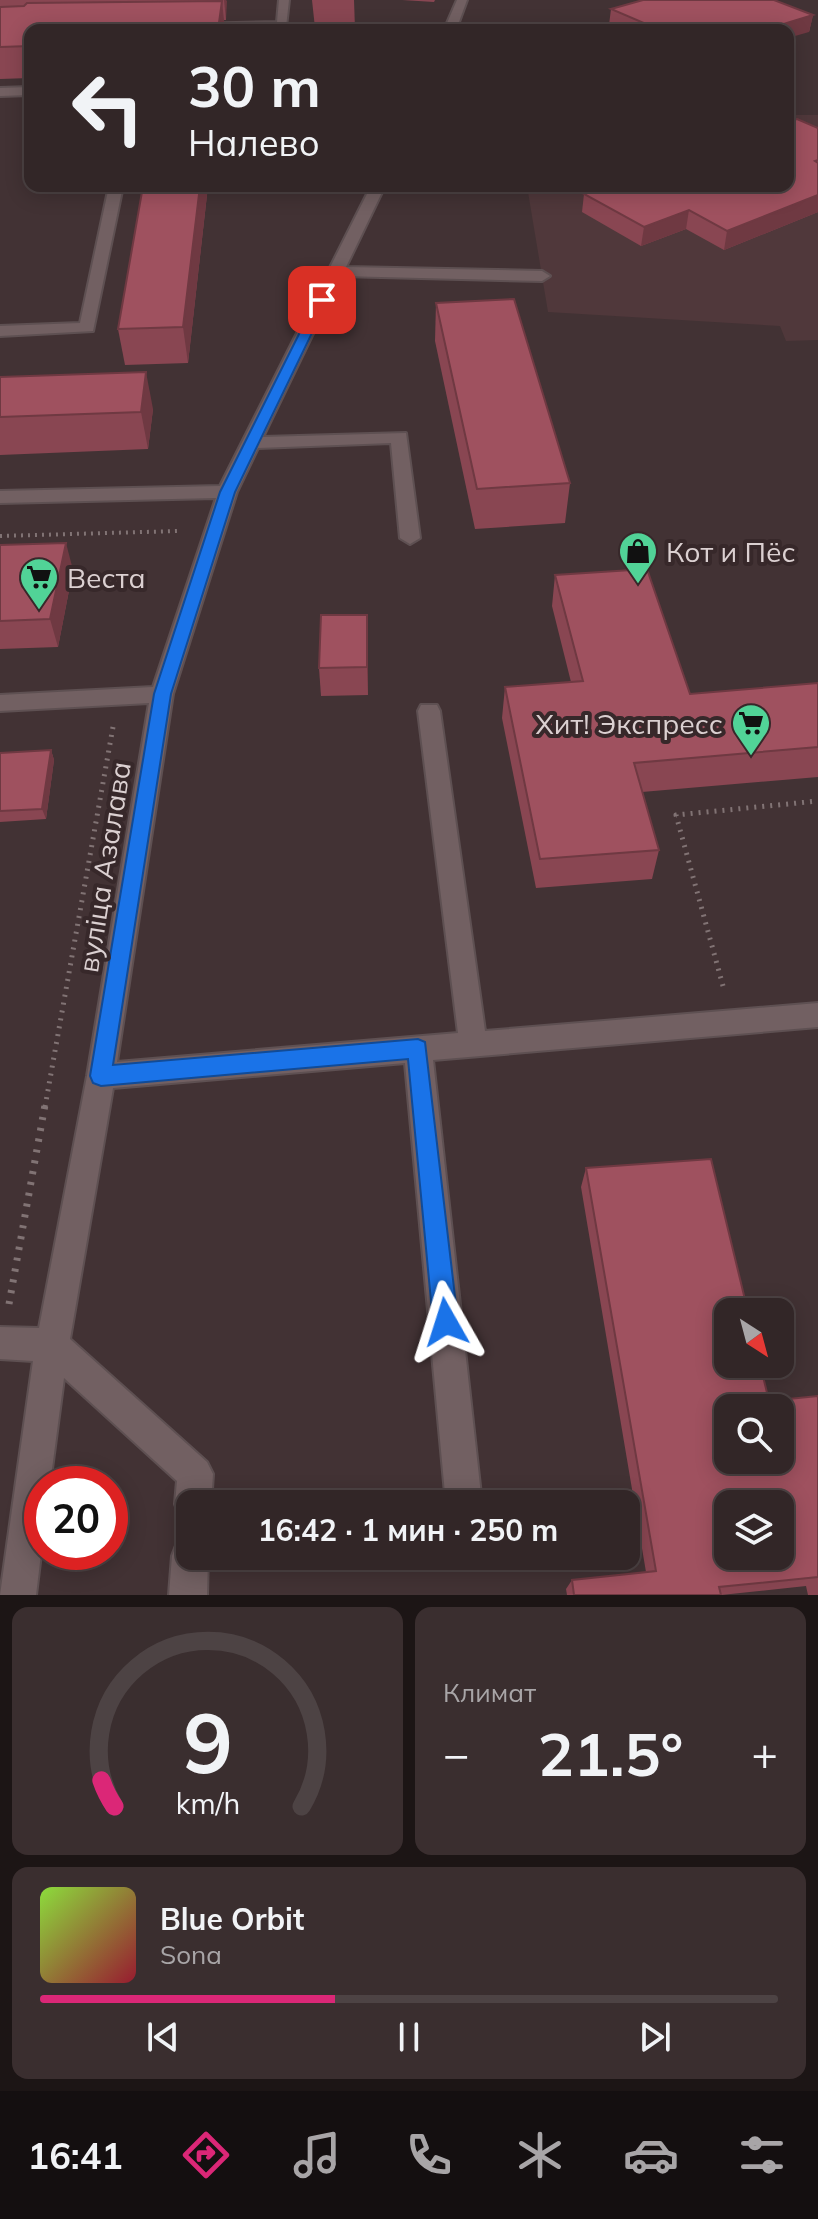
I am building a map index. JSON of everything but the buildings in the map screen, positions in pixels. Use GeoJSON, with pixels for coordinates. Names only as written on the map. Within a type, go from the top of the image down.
{"type":"FeatureCollection","features":[{"type":"Feature","properties":{"kind":"street"},"geometry":{"type":"LineString","coordinates":[[282,24],[284,0]]}},
{"type":"Feature","properties":{"kind":"street"},"geometry":{"type":"LineString","coordinates":[[452,24],[462,0]]}},
{"type":"Feature","properties":{"kind":"street"},"geometry":{"type":"LineString","coordinates":[[0,92],[24,91]]}},
{"type":"Feature","properties":{"kind":"street"},"geometry":{"type":"LineString","coordinates":[[0,331],[87,328],[115,192]]}},
{"type":"Feature","properties":{"kind":"street","name":"вуліца Азалава"},"geometry":{"type":"LineString","coordinates":[[17,1595],[52,1345],[101,1076],[162,694],[227,492],[375,192]]}},
{"type":"Feature","properties":{"kind":"street"},"geometry":{"type":"LineString","coordinates":[[336,271],[542,276]]}},
{"type":"Feature","properties":{"kind":"street"},"geometry":{"type":"LineString","coordinates":[[252,443],[400,437],[410,538]]}},
{"type":"Feature","properties":{"kind":"street"},"geometry":{"type":"LineString","coordinates":[[0,497],[227,492]]}},
{"type":"Feature","properties":{"kind":"street"},"geometry":{"type":"LineString","coordinates":[[0,703],[162,694]]}},
{"type":"Feature","properties":{"kind":"street"},"geometry":{"type":"LineString","coordinates":[[429,711],[473,1044]]}},
{"type":"Feature","properties":{"kind":"street"},"geometry":{"type":"LineString","coordinates":[[101,1076],[818,1015]]}},
{"type":"Feature","properties":{"kind":"street"},"geometry":{"type":"LineString","coordinates":[[418,1049],[463,1490]]}},
{"type":"Feature","properties":{"kind":"street"},"geometry":{"type":"LineString","coordinates":[[0,1343],[52,1345],[195,1474],[194,1490]]}},
{"type":"Feature","properties":{"kind":"street"},"geometry":{"type":"LineString","coordinates":[[188,1595],[189,1570]]}},
{"type":"Feature","properties":{"kind":"path"},"geometry":{"type":"LineString","coordinates":[[0,536],[179,531]]}},
{"type":"Feature","properties":{"kind":"path"},"geometry":{"type":"LineString","coordinates":[[733,1022],[676,815],[818,801]]}},
{"type":"Feature","properties":{"kind":"shaded area"},"geometry":{"type":"Polygon","coordinates":[[[794,115],[818,115],[818,340],[786,341],[780,326],[548,312],[528,192],[794,192],[794,115]]]}},
{"type":"Feature","properties":{"kind":"place","name":"Кот и Пёс"},"geometry":{"type":"Point","coordinates":[638,585]}},
{"type":"Feature","properties":{"kind":"place","name":"Веста"},"geometry":{"type":"Point","coordinates":[39,611]}},
{"type":"Feature","properties":{"kind":"place","name":"Хит! Экспресс"},"geometry":{"type":"Point","coordinates":[751,757]}},
{"type":"Feature","properties":{"kind":"route"},"geometry":{"type":"LineString","coordinates":[[322,300],[227,492],[162,694],[101,1076],[418,1049],[446,1322]]}}]}
